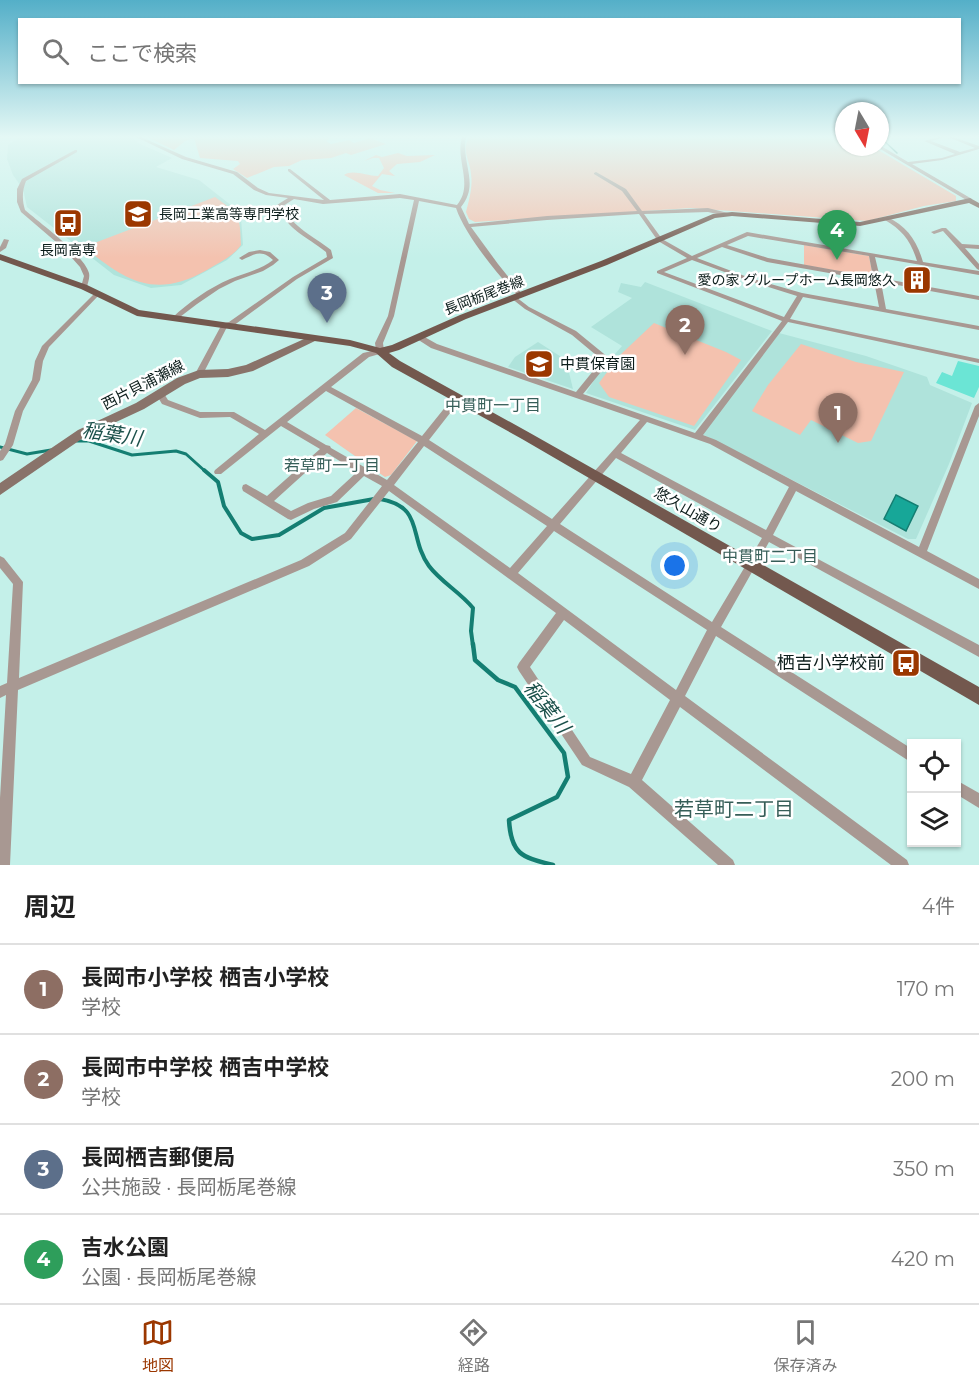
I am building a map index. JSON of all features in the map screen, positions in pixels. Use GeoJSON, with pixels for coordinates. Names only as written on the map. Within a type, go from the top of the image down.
{"type":"FeatureCollection","features":[{"type":"Feature","properties":{"kind":"main road"},"geometry":{"type":"LineString","coordinates":[[969,200],[979,206]]}},
{"type":"Feature","properties":{"kind":"main road","name":"長岡栃尾巻線"},"geometry":{"type":"LineString","coordinates":[[380,351],[660,240],[707,218],[726,214],[860,224],[969,200]]}},
{"type":"Feature","properties":{"kind":"main road"},"geometry":{"type":"LineString","coordinates":[[0,256],[84,287],[137,313],[350,343],[380,351]]}},
{"type":"Feature","properties":{"kind":"main road","name":"西片貝浦瀬線"},"geometry":{"type":"LineString","coordinates":[[0,490],[82,433],[140,406],[199,374],[228,373],[249,368],[312,338]]}},
{"type":"Feature","properties":{"kind":"main road","name":"悠久山通り"},"geometry":{"type":"LineString","coordinates":[[380,351],[396,364],[458,397],[979,696]]}},
{"type":"Feature","properties":{"kind":"street"},"geometry":{"type":"LineString","coordinates":[[29,177],[24,180],[20,189],[23,211],[65,247],[83,266],[87,276],[84,287]]}},
{"type":"Feature","properties":{"kind":"street"},"geometry":{"type":"LineString","coordinates":[[241,177],[262,193],[330,202],[390,195],[459,207]]}},
{"type":"Feature","properties":{"kind":"street"},"geometry":{"type":"LineString","coordinates":[[299,177],[330,202]]}},
{"type":"Feature","properties":{"kind":"street"},"geometry":{"type":"LineString","coordinates":[[467,177],[464,200],[459,207],[459,212],[526,308],[574,333],[606,360],[578,395]]}},
{"type":"Feature","properties":{"kind":"street"},"geometry":{"type":"LineString","coordinates":[[604,177],[624,190],[660,240],[692,258],[748,279],[801,295],[979,328]]}},
{"type":"Feature","properties":{"kind":"street"},"geometry":{"type":"LineString","coordinates":[[932,177],[969,200]]}},
{"type":"Feature","properties":{"kind":"street"},"geometry":{"type":"LineString","coordinates":[[199,374],[224,326],[231,324],[295,278],[330,258],[329,251],[294,229],[280,207],[284,201],[296,196]]}},
{"type":"Feature","properties":{"kind":"street"},"geometry":{"type":"LineString","coordinates":[[218,471],[366,355],[380,351],[379,343],[391,316],[417,199]]}},
{"type":"Feature","properties":{"kind":"street"},"geometry":{"type":"LineString","coordinates":[[467,226],[696,209],[726,214]]}},
{"type":"Feature","properties":{"kind":"street"},"geometry":{"type":"LineString","coordinates":[[887,219],[903,228],[915,244],[921,264]]}},
{"type":"Feature","properties":{"kind":"street"},"geometry":{"type":"LineString","coordinates":[[934,232],[944,229],[979,268]]}},
{"type":"Feature","properties":{"kind":"street"},"geometry":{"type":"LineString","coordinates":[[979,273],[747,234],[659,272],[786,320],[979,362]]}},
{"type":"Feature","properties":{"kind":"street"},"geometry":{"type":"LineString","coordinates":[[0,250],[4,247],[6,240]]}},
{"type":"Feature","properties":{"kind":"street"},"geometry":{"type":"LineString","coordinates":[[723,245],[767,260],[979,298]]}},
{"type":"Feature","properties":{"kind":"street"},"geometry":{"type":"LineString","coordinates":[[960,246],[979,247]]}},
{"type":"Feature","properties":{"kind":"street"},"geometry":{"type":"LineString","coordinates":[[174,319],[197,299],[233,280],[255,273],[276,260],[270,254],[262,251],[249,253],[242,258]]}},
{"type":"Feature","properties":{"kind":"street"},"geometry":{"type":"LineString","coordinates":[[872,255],[883,310]]}},
{"type":"Feature","properties":{"kind":"street"},"geometry":{"type":"LineString","coordinates":[[0,458],[9,445],[19,411],[36,380],[39,361],[45,346],[98,294]]}},
{"type":"Feature","properties":{"kind":"street"},"geometry":{"type":"LineString","coordinates":[[698,435],[786,320],[801,295]]}},
{"type":"Feature","properties":{"kind":"street"},"geometry":{"type":"LineString","coordinates":[[419,337],[434,346],[698,435],[979,584]]}},
{"type":"Feature","properties":{"kind":"street"},"geometry":{"type":"LineString","coordinates":[[325,387],[422,440],[907,754]]}},
{"type":"Feature","properties":{"kind":"street"},"geometry":{"type":"LineString","coordinates":[[160,394],[165,402],[200,415],[231,414],[265,434]]}},
{"type":"Feature","properties":{"kind":"street"},"geometry":{"type":"LineString","coordinates":[[6,690],[305,563],[348,536],[458,397]]}},
{"type":"Feature","properties":{"kind":"street"},"geometry":{"type":"LineString","coordinates":[[922,553],[979,406]]}},
{"type":"Feature","properties":{"kind":"street"},"geometry":{"type":"LineString","coordinates":[[511,574],[646,418]]}},
{"type":"Feature","properties":{"kind":"street"},"geometry":{"type":"LineString","coordinates":[[281,422],[364,471],[386,489],[511,574],[902,865]]}},
{"type":"Feature","properties":{"kind":"street"},"geometry":{"type":"LineString","coordinates":[[267,502],[327,448]]}},
{"type":"Feature","properties":{"kind":"street"},"geometry":{"type":"LineString","coordinates":[[616,454],[979,651]]}},
{"type":"Feature","properties":{"kind":"street"},"geometry":{"type":"LineString","coordinates":[[246,488],[291,516],[311,506],[334,500],[364,471]]}},
{"type":"Feature","properties":{"kind":"street"},"geometry":{"type":"LineString","coordinates":[[634,782],[714,628],[752,565],[795,485]]}},
{"type":"Feature","properties":{"kind":"street"},"geometry":{"type":"LineString","coordinates":[[0,561],[18,582],[6,690],[3,865]]}},
{"type":"Feature","properties":{"kind":"street"},"geometry":{"type":"LineString","coordinates":[[562,612],[523,667],[586,761],[634,782],[728,865]]}},
{"type":"Feature","properties":{"kind":"street"},"geometry":{"type":"LineString","coordinates":[[961,789],[979,801]]}},
{"type":"Feature","properties":{"kind":"shaded area","name":"長岡工業高等専門学校"},"geometry":{"type":"Polygon","coordinates":[[[15,177],[190,177],[199,180],[237,210],[241,218],[243,245],[227,260],[181,285],[151,288],[114,275],[27,207],[23,189],[15,177]]]}},
{"type":"Feature","properties":{"kind":"shaded area"},"geometry":{"type":"Polygon","coordinates":[[[348,177],[379,177],[372,186],[395,193],[378,193],[348,177]]]}},
{"type":"Feature","properties":{"kind":"shaded area"},"geometry":{"type":"Polygon","coordinates":[[[471,177],[924,177],[956,196],[956,201],[924,206],[867,221],[691,208],[475,222],[469,219],[466,212],[471,177]]]}},
{"type":"Feature","properties":{"kind":"shaded area"},"geometry":{"type":"Polygon","coordinates":[[[215,197],[237,216],[241,245],[225,259],[189,279],[157,285],[142,282],[114,269],[84,247],[215,197]]]}},
{"type":"Feature","properties":{"kind":"shaded area"},"geometry":{"type":"Polygon","coordinates":[[[804,245],[869,256],[873,277],[804,265],[804,245]]]}},
{"type":"Feature","properties":{"kind":"shaded area"},"geometry":{"type":"Polygon","coordinates":[[[645,282],[772,331],[695,430],[586,393],[600,371],[622,346],[591,327],[632,298],[618,292],[621,283],[641,287],[645,282]]]}},
{"type":"Feature","properties":{"kind":"shaded area"},"geometry":{"type":"Polygon","coordinates":[[[654,323],[741,360],[694,426],[609,397],[599,383],[619,356],[654,323]]]}},
{"type":"Feature","properties":{"kind":"shaded area"},"geometry":{"type":"Polygon","coordinates":[[[779,333],[866,356],[927,377],[930,385],[972,403],[949,464],[916,539],[908,539],[702,434],[779,333]]]}},
{"type":"Feature","properties":{"kind":"shaded area","name":"中貫保育園"},"geometry":{"type":"Polygon","coordinates":[[[538,342],[566,360],[573,389],[508,367],[515,357],[538,342]]]}},
{"type":"Feature","properties":{"kind":"shaded area"},"geometry":{"type":"Polygon","coordinates":[[[801,344],[856,362],[904,372],[871,441],[858,443],[811,420],[800,435],[752,411],[768,385],[801,344]]]}},
{"type":"Feature","properties":{"kind":"shaded area"},"geometry":{"type":"Polygon","coordinates":[[[356,408],[417,441],[391,475],[385,477],[325,435],[356,408]]]}},
{"type":"Feature","properties":{"kind":"shaded area"},"geometry":{"type":"Polygon","coordinates":[[[896,495],[918,506],[906,531],[884,519],[896,495]]]}},
{"type":"Feature","properties":{"kind":"building"},"geometry":{"type":"Polygon","coordinates":[[[958,361],[979,366],[979,387],[974,398],[936,383],[942,372],[952,376],[958,361]]]}},
{"type":"Feature","properties":{"kind":"waterway","name":"稲葉川"},"geometry":{"type":"LineString","coordinates":[[77,441],[89,441],[132,455],[176,451],[186,454],[206,472]]}},
{"type":"Feature","properties":{"kind":"waterway","name":"稲葉川"},"geometry":{"type":"LineString","coordinates":[[0,447],[27,454],[51,450]]}},
{"type":"Feature","properties":{"kind":"waterway","name":"稲葉川"},"geometry":{"type":"LineString","coordinates":[[204,470],[218,482],[224,506],[241,533],[252,539],[279,535],[324,508],[374,499]]}},
{"type":"Feature","properties":{"kind":"waterway","name":"稲葉川"},"geometry":{"type":"LineString","coordinates":[[380,499],[394,503],[410,516],[429,566],[473,608],[471,631],[473,646]]}},
{"type":"Feature","properties":{"kind":"waterway","name":"稲葉川"},"geometry":{"type":"LineString","coordinates":[[473,644],[475,660],[498,680],[515,687],[564,753],[568,777],[557,797],[509,820],[512,841],[520,853],[533,860],[553,865]]}},
{"type":"Feature","properties":{"kind":"place","name":"長岡工業高等専門学校"},"geometry":{"type":"Point","coordinates":[138,214]}},
{"type":"Feature","properties":{"kind":"place","name":"長岡高専"},"geometry":{"type":"Point","coordinates":[68,223]}},
{"type":"Feature","properties":{"kind":"place","name":"吉水公園"},"geometry":{"type":"Point","coordinates":[837,260]}},
{"type":"Feature","properties":{"kind":"place","name":"愛の家 グループホーム長岡悠久"},"geometry":{"type":"Point","coordinates":[917,280]}},
{"type":"Feature","properties":{"kind":"place","name":"長岡栖吉郵便局"},"geometry":{"type":"Point","coordinates":[327,323]}},
{"type":"Feature","properties":{"kind":"place","name":"長岡市中学校 栖吉中学校"},"geometry":{"type":"Point","coordinates":[685,355]}},
{"type":"Feature","properties":{"kind":"place","name":"中貫保育園"},"geometry":{"type":"Point","coordinates":[539,364]}},
{"type":"Feature","properties":{"kind":"place","name":"長岡市小学校 栖吉小学校"},"geometry":{"type":"Point","coordinates":[838,443]}},
{"type":"Feature","properties":{"kind":"place","name":"栖吉小学校前"},"geometry":{"type":"Point","coordinates":[906,663]}},
{"type":"Feature","properties":{"kind":"district","name":"中貫町一丁目"},"geometry":{"type":"Point","coordinates":[493,405]}},
{"type":"Feature","properties":{"kind":"district","name":"若草町一丁目"},"geometry":{"type":"Point","coordinates":[332,465]}},
{"type":"Feature","properties":{"kind":"district","name":"中貫町二丁目"},"geometry":{"type":"Point","coordinates":[770,556]}},
{"type":"Feature","properties":{"kind":"district","name":"若草町二丁目"},"geometry":{"type":"Point","coordinates":[734,809]}}]}
